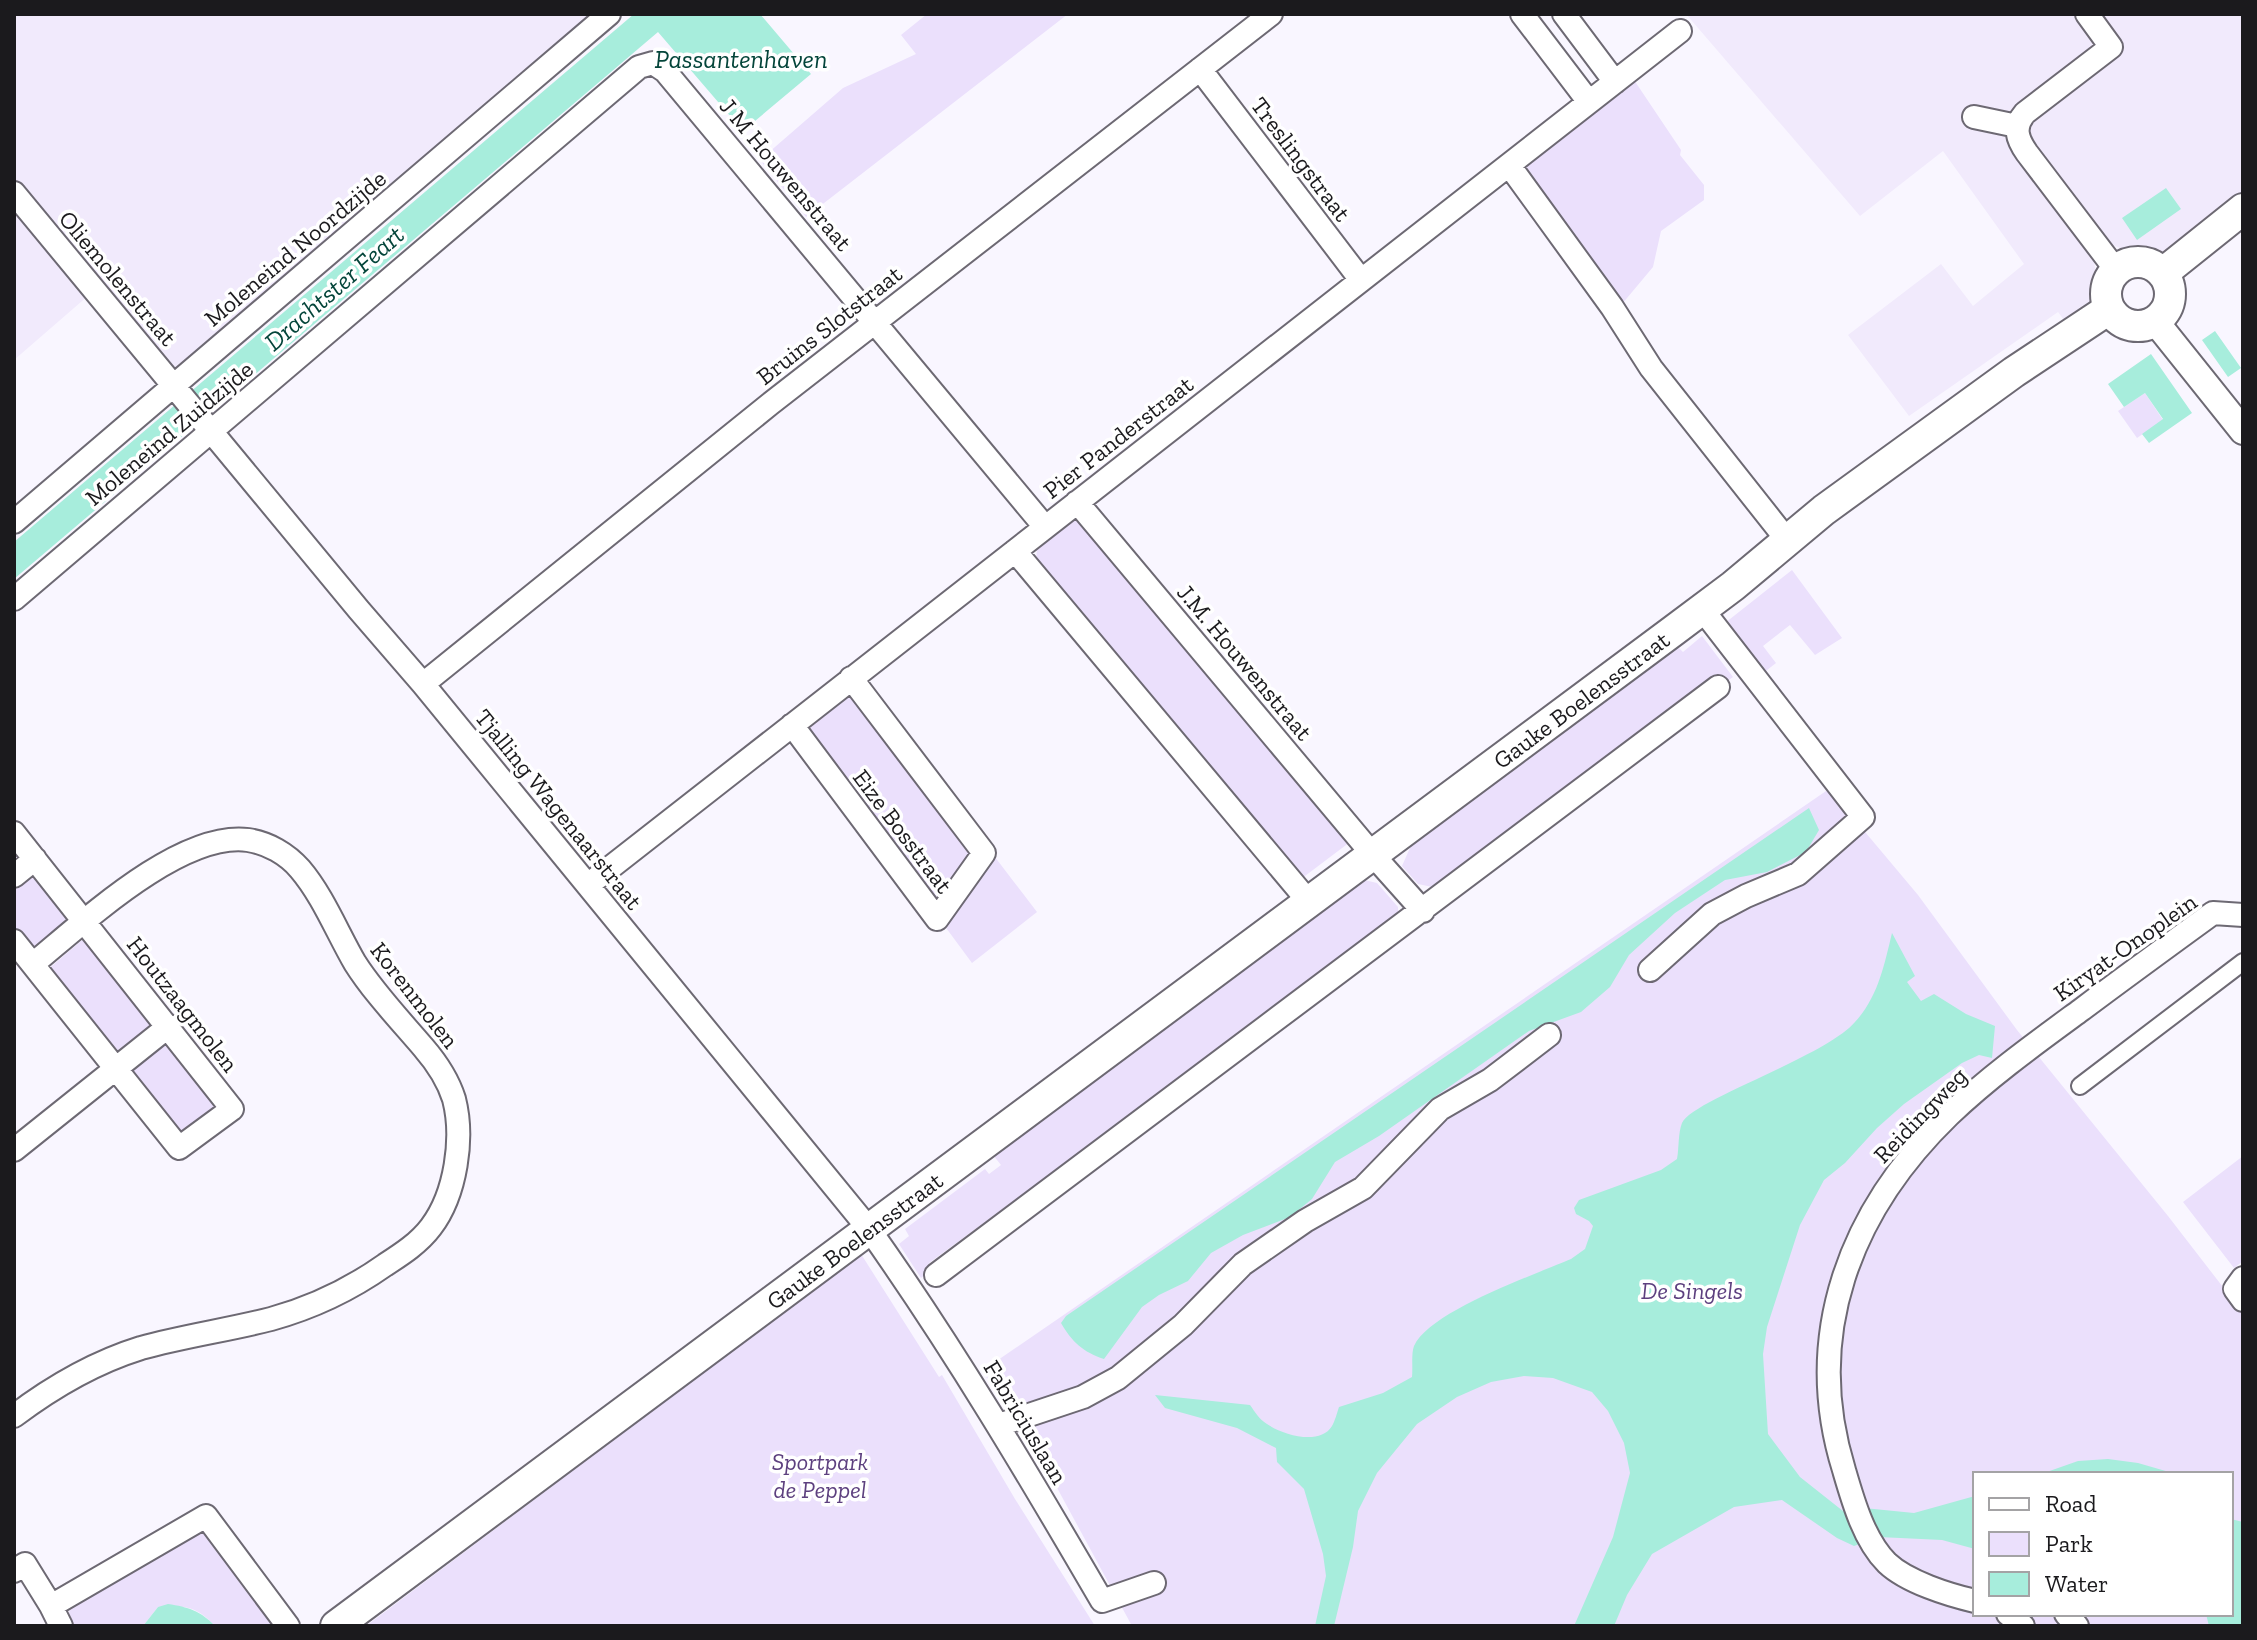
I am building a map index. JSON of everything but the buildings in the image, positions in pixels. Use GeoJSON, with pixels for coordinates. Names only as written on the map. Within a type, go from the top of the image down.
{"type":"FeatureCollection","features":[{"type":"Feature","properties":{"kind":"main road"},"geometry":{"type":"LineString","coordinates":[[2163,273],[2243,209]]}},
{"type":"Feature","properties":{"kind":"main road"},"geometry":{"type":"LineString","coordinates":[[2140,261],[2163,273],[2170,293],[2168,304],[2155,321],[2142,326],[2128,325],[2116,318],[2105,297],[2106,287],[2116,270],[2126,263],[2140,261]]}},
{"type":"Feature","properties":{"kind":"main road","name":"Gauke Boelensstraat"},"geometry":{"type":"LineString","coordinates":[[336,1626],[1702,609],[1787,540],[1963,409],[2109,309]]}},
{"type":"Feature","properties":{"kind":"street","name":"Moleneind Noordzijde"},"geometry":{"type":"LineString","coordinates":[[14,522],[178,391],[609,14]]}},
{"type":"Feature","properties":{"kind":"street","name":"Bruins Slotstraat"},"geometry":{"type":"LineString","coordinates":[[423,684],[876,321],[1271,14]]}},
{"type":"Feature","properties":{"kind":"street"},"geometry":{"type":"LineString","coordinates":[[1522,14],[1589,102]]}},
{"type":"Feature","properties":{"kind":"street"},"geometry":{"type":"LineString","coordinates":[[1564,14],[1615,82]]}},
{"type":"Feature","properties":{"kind":"street"},"geometry":{"type":"LineString","coordinates":[[2087,14],[2111,47],[2025,113],[2017,126],[2019,140],[2027,153],[2116,270]]}},
{"type":"Feature","properties":{"kind":"street","name":"Pier Panderstraat"},"geometry":{"type":"LineString","coordinates":[[588,885],[1680,31]]}},
{"type":"Feature","properties":{"kind":"street","name":"J M Houwenstraat"},"geometry":{"type":"LineString","coordinates":[[653,63],[665,71],[876,321]]}},
{"type":"Feature","properties":{"kind":"street","name":"Moleneind Zuidzijde"},"geometry":{"type":"LineString","coordinates":[[14,599],[209,428],[639,67],[653,63]]}},
{"type":"Feature","properties":{"kind":"street","name":"Treslingstraat"},"geometry":{"type":"LineString","coordinates":[[1200,69],[1361,280]]}},
{"type":"Feature","properties":{"kind":"street"},"geometry":{"type":"LineString","coordinates":[[1974,117],[2017,126]]}},
{"type":"Feature","properties":{"kind":"street"},"geometry":{"type":"LineString","coordinates":[[1509,165],[1612,307],[1651,368],[1787,540]]}},
{"type":"Feature","properties":{"kind":"street","name":"Oliemolenstraat"},"geometry":{"type":"LineString","coordinates":[[14,193],[209,428]]}},
{"type":"Feature","properties":{"kind":"street"},"geometry":{"type":"LineString","coordinates":[[876,321],[1045,527]]}},
{"type":"Feature","properties":{"kind":"street"},"geometry":{"type":"LineString","coordinates":[[2155,321],[2243,431]]}},
{"type":"Feature","properties":{"kind":"street","name":"Tjalling Wagenaarstraat"},"geometry":{"type":"LineString","coordinates":[[209,428],[869,1229]]}},
{"type":"Feature","properties":{"kind":"street","name":"J.M. Houwenstraat"},"geometry":{"type":"LineString","coordinates":[[1077,502],[1373,855]]}},
{"type":"Feature","properties":{"kind":"street"},"geometry":{"type":"LineString","coordinates":[[1015,551],[1309,902]]}},
{"type":"Feature","properties":{"kind":"street"},"geometry":{"type":"LineString","coordinates":[[1650,970],[1712,914],[1798,874],[1863,817],[1702,609]]}},
{"type":"Feature","properties":{"kind":"street","name":"Eize Bosstraat"},"geometry":{"type":"LineString","coordinates":[[792,725],[937,919],[984,853],[851,678]]}},
{"type":"Feature","properties":{"kind":"street"},"geometry":{"type":"LineString","coordinates":[[936,1275],[1718,687]]}},
{"type":"Feature","properties":{"kind":"street","name":"Houtzaagmolen"},"geometry":{"type":"LineString","coordinates":[[14,833],[232,1109],[179,1148],[14,941]]}},
{"type":"Feature","properties":{"kind":"street","name":"Korenmolen"},"geometry":{"type":"LineString","coordinates":[[14,1416],[39,1396],[95,1367],[139,1349],[273,1319],[342,1292],[367,1278],[410,1248],[434,1223],[450,1191],[456,1157],[457,1127],[448,1083],[433,1059],[373,989],[318,896],[286,856],[266,844],[248,840],[211,842],[167,862],[85,922]]}},
{"type":"Feature","properties":{"kind":"street"},"geometry":{"type":"LineString","coordinates":[[1373,855],[1423,911]]}},
{"type":"Feature","properties":{"kind":"street"},"geometry":{"type":"LineString","coordinates":[[14,876],[35,859]]}},
{"type":"Feature","properties":{"kind":"street","name":"Kiryat-Onoplein"},"geometry":{"type":"LineString","coordinates":[[2042,1038],[2213,913],[2243,915]]}},
{"type":"Feature","properties":{"kind":"street"},"geometry":{"type":"LineString","coordinates":[[33,964],[85,922]]}},
{"type":"Feature","properties":{"kind":"street"},"geometry":{"type":"LineString","coordinates":[[2080,1086],[2243,962]]}},
{"type":"Feature","properties":{"kind":"street"},"geometry":{"type":"LineString","coordinates":[[14,1150],[169,1026]]}},
{"type":"Feature","properties":{"kind":"street"},"geometry":{"type":"LineString","coordinates":[[999,1425],[1083,1397],[1118,1378],[1183,1325],[1243,1264],[1305,1221],[1363,1188],[1440,1109],[1490,1080],[1549,1035]]}},
{"type":"Feature","properties":{"kind":"street","name":"Reidingweg"},"geometry":{"type":"LineString","coordinates":[[1973,1601],[1951,1596],[1901,1572],[1887,1563],[1873,1544],[1857,1509],[1832,1431],[1828,1346],[1838,1289],[1846,1264],[1887,1187],[1924,1141],[1965,1101],[2042,1038]]}},
{"type":"Feature","properties":{"kind":"street","name":"Fabriciuslaan"},"geometry":{"type":"LineString","coordinates":[[869,1229],[999,1425],[1102,1601],[1154,1583]]}},
{"type":"Feature","properties":{"kind":"street"},"geometry":{"type":"LineString","coordinates":[[14,1571],[25,1564],[56,1616],[206,1516],[288,1626]]}},
{"type":"Feature","properties":{"kind":"shaded area"},"geometry":{"type":"Polygon","coordinates":[[[14,14],[595,14],[175,369],[104,282],[14,360],[14,14]]]}},
{"type":"Feature","properties":{"kind":"shaded area"},"geometry":{"type":"Polygon","coordinates":[[[1686,14],[2243,14],[2243,197],[2170,253],[2131,253],[2113,245],[2101,233],[2086,245],[2094,260],[2096,277],[2089,304],[2067,324],[2058,312],[1909,416],[1848,335],[1941,264],[1973,306],[2024,264],[1943,151],[1860,216],[1686,14]]]}},
{"type":"Feature","properties":{"kind":"green space"},"geometry":{"type":"Polygon","coordinates":[[[927,14],[1068,14],[806,217],[760,160],[843,88],[916,54],[901,35],[927,14]]]}},
{"type":"Feature","properties":{"kind":"green space"},"geometry":{"type":"Polygon","coordinates":[[[1632,77],[1681,150],[1680,155],[1704,185],[1704,200],[1661,231],[1653,267],[1622,304],[1521,169],[1632,77]]]}},
{"type":"Feature","properties":{"kind":"green space"},"geometry":{"type":"Polygon","coordinates":[[[2145,393],[2163,420],[2137,438],[2118,411],[2145,393]]]}},
{"type":"Feature","properties":{"kind":"green space"},"geometry":{"type":"Polygon","coordinates":[[[1068,521],[1078,521],[1087,527],[1350,842],[1301,879],[1036,564],[1037,547],[1068,521]]]}},
{"type":"Feature","properties":{"kind":"green space"},"geometry":{"type":"Polygon","coordinates":[[[1792,570],[1842,638],[1815,655],[1790,625],[1763,646],[1776,663],[1762,674],[1725,623],[1792,570]]]}},
{"type":"Feature","properties":{"kind":"green space"},"geometry":{"type":"Polygon","coordinates":[[[1702,636],[1733,677],[1437,888],[1418,884],[1402,866],[1413,841],[1676,645],[1683,652],[1702,636]]]}},
{"type":"Feature","properties":{"kind":"green space"},"geometry":{"type":"Polygon","coordinates":[[[859,679],[1037,912],[972,963],[797,726],[859,679]]]}},
{"type":"Feature","properties":{"kind":"green space","name":"De Singels"},"geometry":{"type":"Polygon","coordinates":[[[1829,789],[1918,895],[2017,1030],[2243,1313],[2243,1626],[1132,1626],[1030,1438],[982,1371],[1829,789]]]}},
{"type":"Feature","properties":{"kind":"green space"},"geometry":{"type":"Polygon","coordinates":[[[14,843],[74,918],[31,952],[14,930],[14,843]]]}},
{"type":"Feature","properties":{"kind":"green space"},"geometry":{"type":"Polygon","coordinates":[[[1360,879],[1377,883],[1398,907],[1391,924],[929,1263],[931,1270],[921,1278],[899,1244],[909,1236],[905,1229],[985,1169],[989,1174],[1001,1165],[993,1155],[1360,879]]]}},
{"type":"Feature","properties":{"kind":"green space"},"geometry":{"type":"Polygon","coordinates":[[[88,935],[155,1021],[113,1056],[46,971],[88,935]]]}},
{"type":"Feature","properties":{"kind":"green space"},"geometry":{"type":"Polygon","coordinates":[[[166,1039],[211,1096],[215,1108],[182,1135],[125,1071],[166,1039]]]}},
{"type":"Feature","properties":{"kind":"green space"},"geometry":{"type":"Polygon","coordinates":[[[2243,1156],[2243,1261],[2234,1268],[2183,1202],[2243,1156]]]}},
{"type":"Feature","properties":{"kind":"green space","name":"Sportpark de Peppel"},"geometry":{"type":"Polygon","coordinates":[[[861,1254],[939,1377],[942,1375],[1095,1626],[366,1626],[861,1254]]]}},
{"type":"Feature","properties":{"kind":"green space"},"geometry":{"type":"Polygon","coordinates":[[[205,1529],[280,1626],[215,1626],[189,1608],[158,1607],[143,1626],[74,1626],[69,1613],[71,1605],[205,1529]]]}},
{"type":"Feature","properties":{"kind":"water"},"geometry":{"type":"Polygon","coordinates":[[[634,14],[760,14],[811,74],[743,131],[658,32],[14,579],[14,542],[634,14]]]}},
{"type":"Feature","properties":{"kind":"water"},"geometry":{"type":"Polygon","coordinates":[[[2166,188],[2181,209],[2137,240],[2122,218],[2166,188]]]}},
{"type":"Feature","properties":{"kind":"water"},"geometry":{"type":"Polygon","coordinates":[[[2215,331],[2241,368],[2228,377],[2202,340],[2215,331]]]}},
{"type":"Feature","properties":{"kind":"water"},"geometry":{"type":"Polygon","coordinates":[[[2151,354],[2192,413],[2149,443],[2142,434],[2163,419],[2145,393],[2124,407],[2108,384],[2151,354]]]}},
{"type":"Feature","properties":{"kind":"water"},"geometry":{"type":"Polygon","coordinates":[[[1809,808],[1819,830],[1806,852],[1767,872],[1725,880],[1675,913],[1629,955],[1610,987],[1581,1012],[1529,1031],[1379,1136],[1335,1162],[1312,1199],[1290,1217],[1243,1235],[1211,1253],[1188,1281],[1142,1307],[1104,1359],[1084,1350],[1065,1330],[1061,1323],[1066,1316],[1809,808]]]}},
{"type":"Feature","properties":{"kind":"water"},"geometry":{"type":"Polygon","coordinates":[[[1892,933],[1915,976],[1907,982],[1921,1001],[1934,994],[1966,1014],[1995,1026],[1992,1058],[1979,1055],[1962,1063],[1904,1104],[1824,1180],[1800,1225],[1767,1327],[1763,1354],[1768,1434],[1800,1477],[1848,1515],[1864,1508],[1914,1513],[1973,1497],[1973,1548],[1942,1540],[1879,1537],[1854,1546],[1837,1538],[1782,1500],[1734,1507],[1652,1554],[1627,1595],[1614,1626],[1574,1626],[1613,1537],[1630,1473],[1624,1443],[1608,1411],[1592,1392],[1553,1378],[1524,1376],[1491,1382],[1457,1397],[1417,1424],[1377,1473],[1358,1511],[1353,1547],[1334,1626],[1315,1626],[1326,1576],[1323,1554],[1304,1489],[1277,1462],[1276,1448],[1237,1428],[1165,1408],[1155,1395],[1250,1405],[1264,1422],[1282,1432],[1310,1437],[1326,1432],[1333,1424],[1339,1407],[1383,1393],[1412,1377],[1414,1346],[1440,1320],[1485,1295],[1571,1259],[1585,1249],[1593,1226],[1576,1214],[1574,1208],[1579,1200],[1661,1170],[1677,1159],[1682,1123],[1691,1113],[1839,1035],[1863,1012],[1875,992],[1892,933]]]}},
{"type":"Feature","properties":{"kind":"water"},"geometry":{"type":"Polygon","coordinates":[[[2108,1459],[2169,1472],[2047,1472],[2078,1461],[2108,1459]]]}},
{"type":"Feature","properties":{"kind":"water"},"geometry":{"type":"Polygon","coordinates":[[[2233,1520],[2243,1522],[2243,1626],[2209,1626],[2206,1616],[2233,1616],[2233,1520]]]}},
{"type":"Feature","properties":{"kind":"water"},"geometry":{"type":"Polygon","coordinates":[[[168,1604],[194,1610],[215,1626],[143,1626],[158,1607],[168,1604]]]}},
{"type":"Feature","properties":{"kind":"water label","name":"Passantenhaven"},"geometry":{"type":"Point","coordinates":[741,59]}},
{"type":"Feature","properties":{"kind":"water label","name":"Drachtster Feart"},"geometry":{"type":"Point","coordinates":[334,288]}}]}
